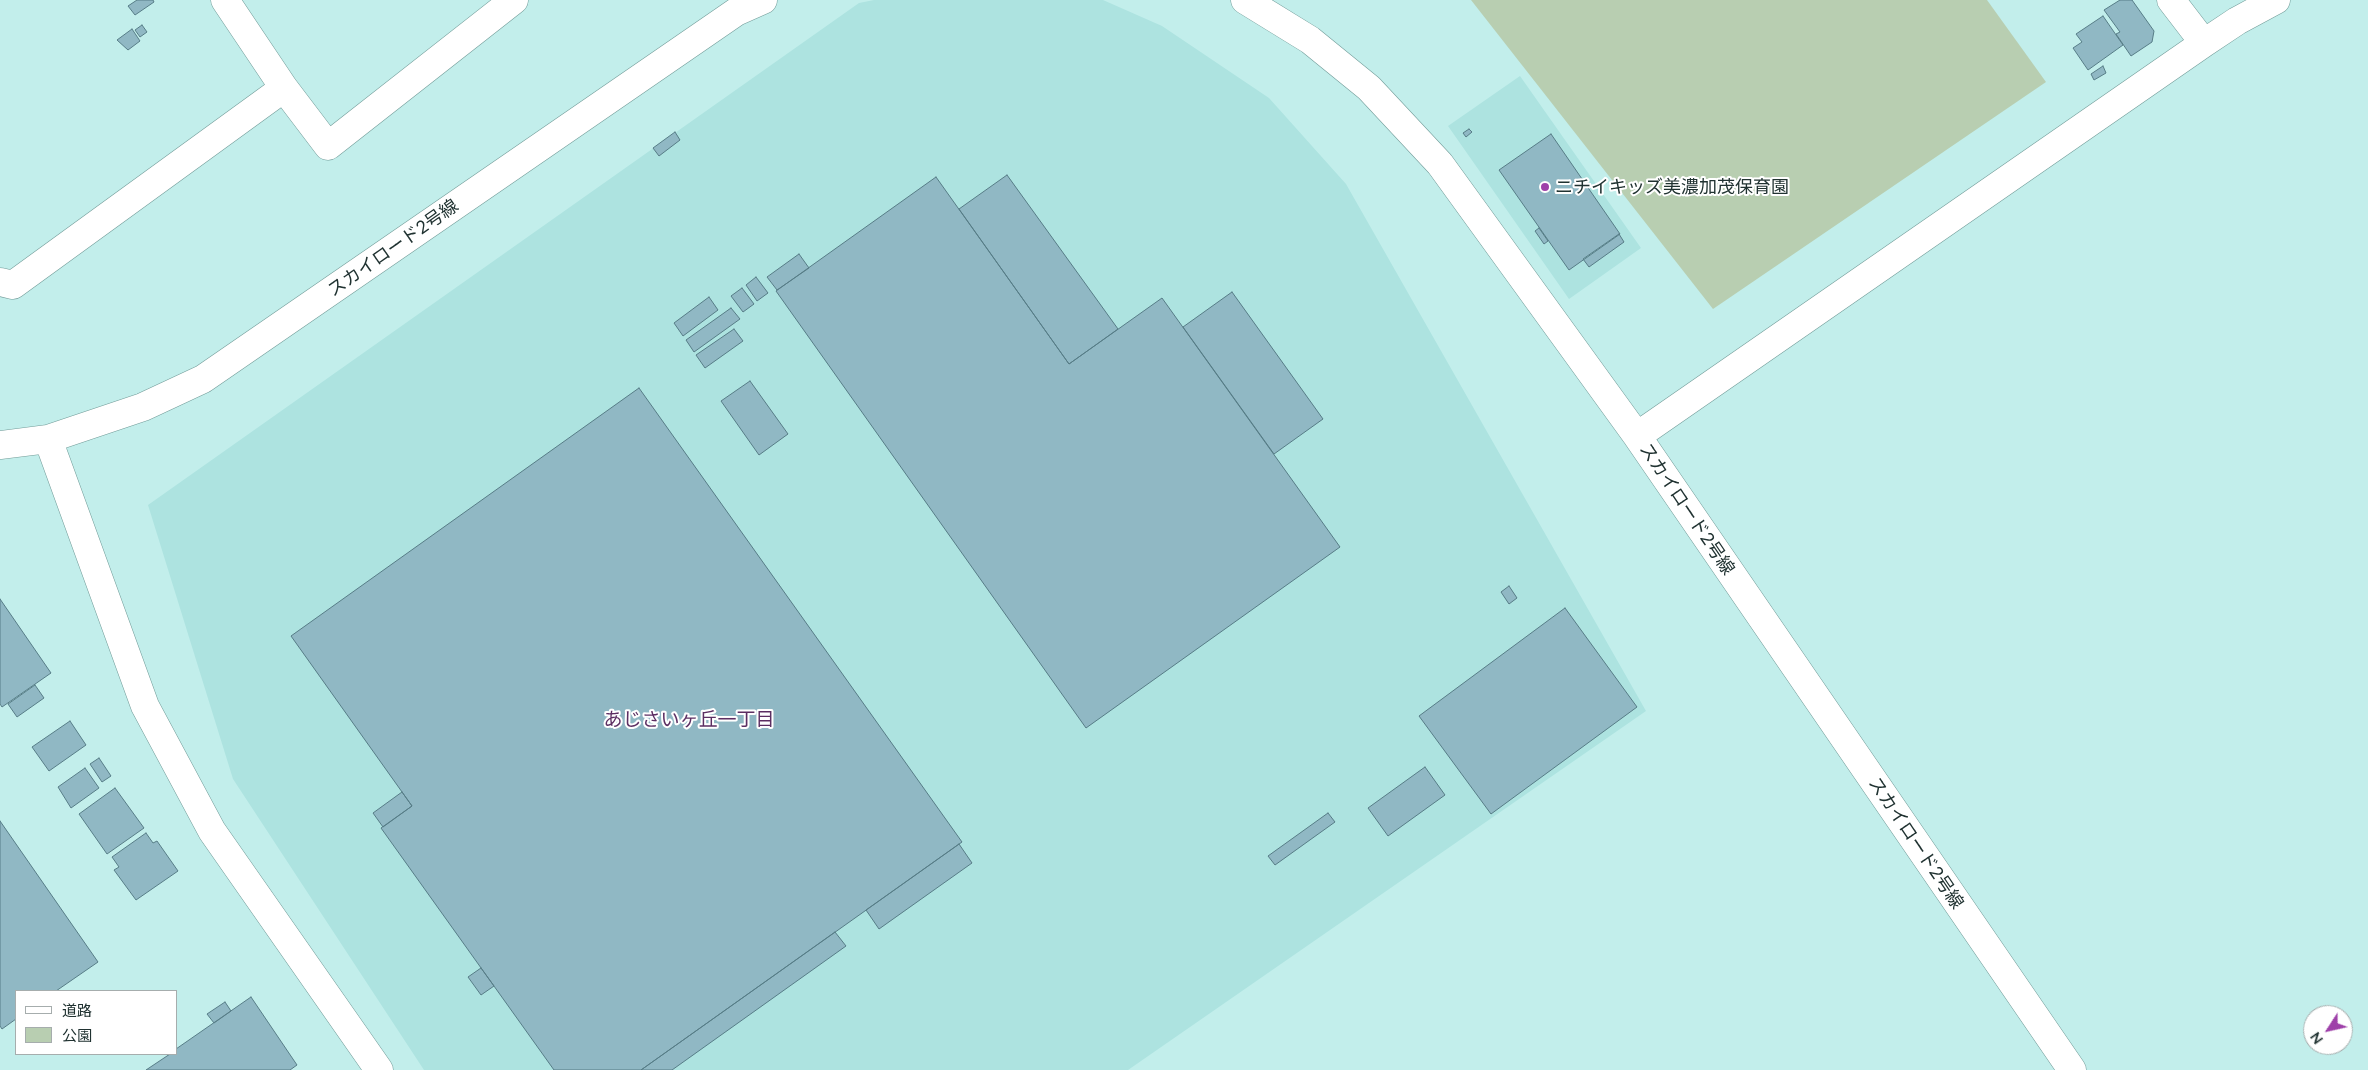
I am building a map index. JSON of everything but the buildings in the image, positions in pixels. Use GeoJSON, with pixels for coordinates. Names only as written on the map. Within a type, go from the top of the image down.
{"type":"FeatureCollection","features":[{"type":"Feature","properties":{"kind":"street"},"geometry":{"type":"LineString","coordinates":[[225,0],[284,88],[328,146],[507,2]]}},
{"type":"Feature","properties":{"kind":"street","name":"スカイロード2号線"},"geometry":{"type":"LineString","coordinates":[[0,445],[48,439],[143,407],[203,379],[736,12],[763,0]]}},
{"type":"Feature","properties":{"kind":"street","name":"スカイロード2号線"},"geometry":{"type":"LineString","coordinates":[[1245,0],[1310,40],[1369,88],[1440,164],[1637,436],[2072,1070]]}},
{"type":"Feature","properties":{"kind":"street"},"geometry":{"type":"LineString","coordinates":[[2171,0],[2204,43]]}},
{"type":"Feature","properties":{"kind":"street"},"geometry":{"type":"LineString","coordinates":[[1637,436],[2204,43],[2237,21],[2276,0]]}},
{"type":"Feature","properties":{"kind":"street"},"geometry":{"type":"LineString","coordinates":[[0,282],[13,285],[284,88]]}},
{"type":"Feature","properties":{"kind":"street"},"geometry":{"type":"LineString","coordinates":[[48,439],[145,706],[212,831],[379,1070]]}},
{"type":"Feature","properties":{"kind":"shaded area"},"geometry":{"type":"Polygon","coordinates":[[[874,0],[1103,0],[1162,26],[1269,98],[1346,184],[1646,711],[1128,1070],[424,1070],[233,779],[148,505],[859,3],[874,0]]]}},
{"type":"Feature","properties":{"kind":"shaded area","name":"ニチイキッズ美濃加茂保育園"},"geometry":{"type":"Polygon","coordinates":[[[1520,76],[1641,248],[1569,299],[1448,126],[1520,76]]]}},
{"type":"Feature","properties":{"kind":"green space"},"geometry":{"type":"Polygon","coordinates":[[[1471,0],[1987,0],[2046,82],[1713,309],[1471,0]]]}},
{"type":"Feature","properties":{"kind":"place","name":"ニチイキッズ美濃加茂保育園"},"geometry":{"type":"Point","coordinates":[1545,187]}},
{"type":"Feature","properties":{"kind":"district","name":"あじさいヶ丘一丁目"},"geometry":{"type":"Point","coordinates":[689,720]}}]}
